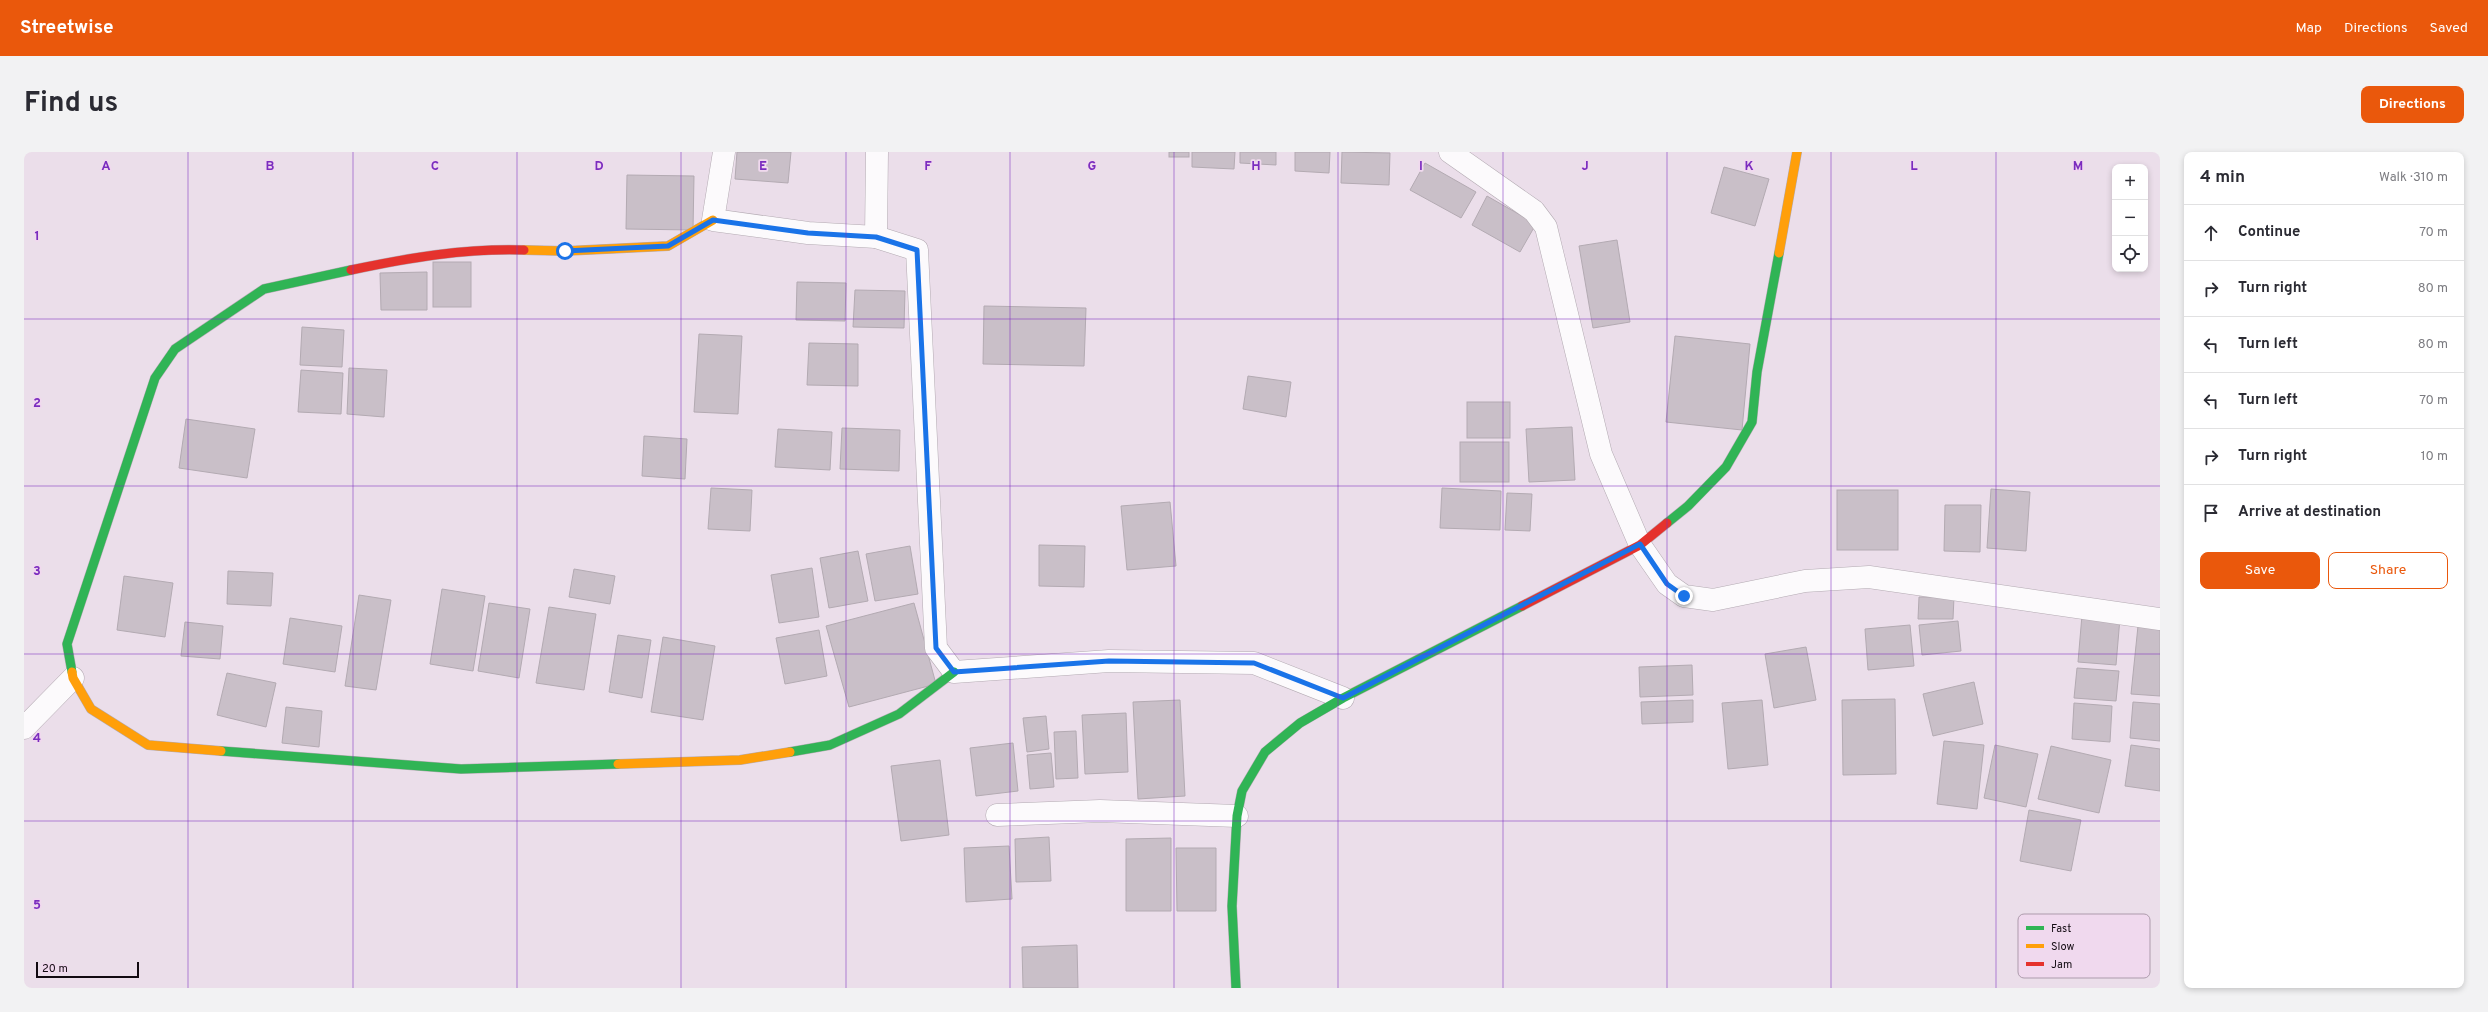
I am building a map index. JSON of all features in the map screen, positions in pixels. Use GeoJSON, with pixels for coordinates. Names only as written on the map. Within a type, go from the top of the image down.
{"type":"FeatureCollection","features":[{"type":"Feature","properties":{"kind":"street"},"geometry":{"type":"LineString","coordinates":[[713,220],[724,152]]}},
{"type":"Feature","properties":{"kind":"street"},"geometry":{"type":"LineString","coordinates":[[876,237],[877,152]]}},
{"type":"Feature","properties":{"kind":"street"},"geometry":{"type":"LineString","coordinates":[[1450,152],[1534,211],[1546,227],[1601,454],[1640,544],[1667,584],[1684,596],[1713,600],[1805,582],[1869,577],[2160,619]]}},
{"type":"Feature","properties":{"kind":"street"},"geometry":{"type":"LineString","coordinates":[[1236,988],[1232,906],[1237,816],[1242,791],[1265,752],[1300,723],[1343,698],[1640,544],[1688,506],[1726,467],[1752,422],[1756,372],[1798,152]]}},
{"type":"Feature","properties":{"kind":"street"},"geometry":{"type":"LineString","coordinates":[[954,672],[936,648],[917,250],[876,237],[808,233],[713,220],[668,246],[565,251],[494,249],[418,256],[264,289],[174,349],[155,378],[67,644],[73,678],[91,709],[148,745],[461,769],[740,760],[830,745],[900,714],[954,672],[1109,661],[1254,663],[1343,698]]}},
{"type":"Feature","properties":{"kind":"street"},"geometry":{"type":"LineString","coordinates":[[24,728],[73,678]]}},
{"type":"Feature","properties":{"kind":"street"},"geometry":{"type":"LineString","coordinates":[[997,815],[1100,811],[1237,816]]}},
{"type":"Feature","properties":{"kind":"building"},"geometry":{"type":"Polygon","coordinates":[[[737,152],[791,152],[788,183],[735,179],[737,152]]]}},
{"type":"Feature","properties":{"kind":"building"},"geometry":{"type":"Polygon","coordinates":[[[1169,152],[1189,152],[1189,157],[1169,157],[1169,152]]]}},
{"type":"Feature","properties":{"kind":"building"},"geometry":{"type":"Polygon","coordinates":[[[1192,152],[1235,152],[1234,169],[1192,167],[1192,152]]]}},
{"type":"Feature","properties":{"kind":"building"},"geometry":{"type":"Polygon","coordinates":[[[1240,152],[1276,152],[1276,165],[1240,163],[1240,152]]]}},
{"type":"Feature","properties":{"kind":"building"},"geometry":{"type":"Polygon","coordinates":[[[1295,152],[1330,152],[1329,173],[1295,171],[1295,152]]]}},
{"type":"Feature","properties":{"kind":"building"},"geometry":{"type":"Polygon","coordinates":[[[1342,152],[1390,153],[1389,185],[1341,183],[1342,152]]]}},
{"type":"Feature","properties":{"kind":"building"},"geometry":{"type":"Polygon","coordinates":[[[1425,163],[1476,192],[1461,218],[1410,190],[1425,163]]]}},
{"type":"Feature","properties":{"kind":"building"},"geometry":{"type":"Polygon","coordinates":[[[1724,167],[1769,179],[1755,226],[1711,213],[1724,167]]]}},
{"type":"Feature","properties":{"kind":"building"},"geometry":{"type":"Polygon","coordinates":[[[627,175],[694,176],[693,230],[626,229],[627,175]]]}},
{"type":"Feature","properties":{"kind":"building"},"geometry":{"type":"Polygon","coordinates":[[[1487,196],[1536,224],[1520,252],[1472,225],[1487,196]]]}},
{"type":"Feature","properties":{"kind":"building"},"geometry":{"type":"Polygon","coordinates":[[[1617,240],[1630,322],[1593,328],[1579,246],[1617,240]]]}},
{"type":"Feature","properties":{"kind":"building"},"geometry":{"type":"Polygon","coordinates":[[[433,262],[471,262],[471,307],[433,307],[433,262]]]}},
{"type":"Feature","properties":{"kind":"building"},"geometry":{"type":"Polygon","coordinates":[[[427,272],[427,310],[381,310],[380,273],[427,272]]]}},
{"type":"Feature","properties":{"kind":"building"},"geometry":{"type":"Polygon","coordinates":[[[797,282],[846,283],[845,321],[796,320],[797,282]]]}},
{"type":"Feature","properties":{"kind":"building"},"geometry":{"type":"Polygon","coordinates":[[[855,290],[905,291],[904,328],[853,327],[855,290]]]}},
{"type":"Feature","properties":{"kind":"building"},"geometry":{"type":"Polygon","coordinates":[[[984,306],[1086,308],[1084,366],[983,364],[984,306]]]}},
{"type":"Feature","properties":{"kind":"building"},"geometry":{"type":"Polygon","coordinates":[[[302,327],[344,330],[342,367],[300,365],[302,327]]]}},
{"type":"Feature","properties":{"kind":"building"},"geometry":{"type":"Polygon","coordinates":[[[699,334],[742,336],[738,414],[694,412],[699,334]]]}},
{"type":"Feature","properties":{"kind":"building"},"geometry":{"type":"Polygon","coordinates":[[[1675,336],[1750,344],[1742,430],[1666,422],[1675,336]]]}},
{"type":"Feature","properties":{"kind":"building"},"geometry":{"type":"Polygon","coordinates":[[[809,343],[858,344],[858,386],[807,385],[809,343]]]}},
{"type":"Feature","properties":{"kind":"building"},"geometry":{"type":"Polygon","coordinates":[[[349,368],[387,370],[384,417],[347,414],[349,368]]]}},
{"type":"Feature","properties":{"kind":"building"},"geometry":{"type":"Polygon","coordinates":[[[301,370],[343,373],[341,414],[298,412],[301,370]]]}},
{"type":"Feature","properties":{"kind":"building"},"geometry":{"type":"Polygon","coordinates":[[[1248,376],[1291,382],[1286,417],[1243,409],[1248,376]]]}},
{"type":"Feature","properties":{"kind":"building"},"geometry":{"type":"Polygon","coordinates":[[[1467,402],[1510,402],[1510,438],[1467,438],[1467,402]]]}},
{"type":"Feature","properties":{"kind":"building"},"geometry":{"type":"Polygon","coordinates":[[[186,419],[255,429],[247,478],[179,468],[186,419]]]}},
{"type":"Feature","properties":{"kind":"building"},"geometry":{"type":"Polygon","coordinates":[[[1572,427],[1575,480],[1529,482],[1526,429],[1572,427]]]}},
{"type":"Feature","properties":{"kind":"building"},"geometry":{"type":"Polygon","coordinates":[[[842,428],[900,430],[899,471],[840,469],[842,428]]]}},
{"type":"Feature","properties":{"kind":"building"},"geometry":{"type":"Polygon","coordinates":[[[778,429],[832,432],[830,470],[775,467],[778,429]]]}},
{"type":"Feature","properties":{"kind":"building"},"geometry":{"type":"Polygon","coordinates":[[[644,436],[687,439],[685,479],[642,476],[644,436]]]}},
{"type":"Feature","properties":{"kind":"building"},"geometry":{"type":"Polygon","coordinates":[[[1460,442],[1509,442],[1509,482],[1460,482],[1460,442]]]}},
{"type":"Feature","properties":{"kind":"building"},"geometry":{"type":"Polygon","coordinates":[[[711,488],[752,490],[750,531],[708,529],[711,488]]]}},
{"type":"Feature","properties":{"kind":"building"},"geometry":{"type":"Polygon","coordinates":[[[1442,488],[1501,491],[1500,530],[1440,528],[1442,488]]]}},
{"type":"Feature","properties":{"kind":"building"},"geometry":{"type":"Polygon","coordinates":[[[1991,489],[2030,492],[2026,551],[1987,548],[1991,489]]]}},
{"type":"Feature","properties":{"kind":"building"},"geometry":{"type":"Polygon","coordinates":[[[1837,490],[1898,490],[1898,550],[1837,550],[1837,490]]]}},
{"type":"Feature","properties":{"kind":"building"},"geometry":{"type":"Polygon","coordinates":[[[1507,493],[1532,494],[1530,531],[1505,530],[1507,493]]]}},
{"type":"Feature","properties":{"kind":"building"},"geometry":{"type":"Polygon","coordinates":[[[1170,502],[1176,566],[1127,570],[1121,506],[1170,502]]]}},
{"type":"Feature","properties":{"kind":"building"},"geometry":{"type":"Polygon","coordinates":[[[1945,505],[1981,505],[1980,552],[1944,551],[1945,505]]]}},
{"type":"Feature","properties":{"kind":"building"},"geometry":{"type":"Polygon","coordinates":[[[1039,545],[1085,546],[1084,587],[1039,586],[1039,545]]]}},
{"type":"Feature","properties":{"kind":"building"},"geometry":{"type":"Polygon","coordinates":[[[910,546],[918,594],[875,601],[866,554],[910,546]]]}},
{"type":"Feature","properties":{"kind":"building"},"geometry":{"type":"Polygon","coordinates":[[[858,551],[868,601],[829,608],[820,558],[858,551]]]}},
{"type":"Feature","properties":{"kind":"building"},"geometry":{"type":"Polygon","coordinates":[[[812,568],[819,617],[779,623],[771,575],[812,568]]]}},
{"type":"Feature","properties":{"kind":"building"},"geometry":{"type":"Polygon","coordinates":[[[574,569],[615,576],[610,604],[569,597],[574,569]]]}},
{"type":"Feature","properties":{"kind":"building"},"geometry":{"type":"Polygon","coordinates":[[[228,571],[273,573],[271,606],[227,604],[228,571]]]}},
{"type":"Feature","properties":{"kind":"building"},"geometry":{"type":"Polygon","coordinates":[[[124,576],[173,583],[165,637],[117,630],[124,576]]]}},
{"type":"Feature","properties":{"kind":"building"},"geometry":{"type":"Polygon","coordinates":[[[442,589],[485,596],[473,671],[430,664],[442,589]]]}},
{"type":"Feature","properties":{"kind":"building"},"geometry":{"type":"Polygon","coordinates":[[[359,595],[391,600],[376,690],[345,686],[359,595]]]}},
{"type":"Feature","properties":{"kind":"building"},"geometry":{"type":"Polygon","coordinates":[[[1919,597],[1954,597],[1953,619],[1918,619],[1919,597]]]}},
{"type":"Feature","properties":{"kind":"building"},"geometry":{"type":"Polygon","coordinates":[[[489,603],[530,609],[519,678],[478,671],[489,603]]]}},
{"type":"Feature","properties":{"kind":"building"},"geometry":{"type":"Polygon","coordinates":[[[914,603],[936,684],[849,707],[826,626],[914,603]]]}},
{"type":"Feature","properties":{"kind":"building"},"geometry":{"type":"Polygon","coordinates":[[[549,607],[596,614],[584,690],[536,683],[549,607]]]}},
{"type":"Feature","properties":{"kind":"building"},"geometry":{"type":"Polygon","coordinates":[[[2082,615],[2120,618],[2116,665],[2078,662],[2082,615]]]}},
{"type":"Feature","properties":{"kind":"building"},"geometry":{"type":"Polygon","coordinates":[[[290,618],[342,626],[335,672],[283,664],[290,618]]]}},
{"type":"Feature","properties":{"kind":"building"},"geometry":{"type":"Polygon","coordinates":[[[1958,621],[1961,651],[1922,655],[1919,625],[1958,621]]]}},
{"type":"Feature","properties":{"kind":"building"},"geometry":{"type":"Polygon","coordinates":[[[185,622],[223,626],[220,659],[181,656],[185,622]]]}},
{"type":"Feature","properties":{"kind":"building"},"geometry":{"type":"Polygon","coordinates":[[[1910,625],[1914,666],[1868,670],[1865,629],[1910,625]]]}},
{"type":"Feature","properties":{"kind":"building"},"geometry":{"type":"Polygon","coordinates":[[[2138,626],[2160,628],[2160,696],[2131,694],[2138,626]]]}},
{"type":"Feature","properties":{"kind":"building"},"geometry":{"type":"Polygon","coordinates":[[[819,630],[827,676],[785,684],[776,638],[819,630]]]}},
{"type":"Feature","properties":{"kind":"building"},"geometry":{"type":"Polygon","coordinates":[[[618,635],[651,640],[642,698],[609,692],[618,635]]]}},
{"type":"Feature","properties":{"kind":"building"},"geometry":{"type":"Polygon","coordinates":[[[663,637],[715,646],[703,720],[651,712],[663,637]]]}},
{"type":"Feature","properties":{"kind":"building"},"geometry":{"type":"Polygon","coordinates":[[[1806,647],[1816,700],[1774,708],[1765,654],[1806,647]]]}},
{"type":"Feature","properties":{"kind":"building"},"geometry":{"type":"Polygon","coordinates":[[[1692,665],[1693,695],[1640,697],[1639,667],[1692,665]]]}},
{"type":"Feature","properties":{"kind":"building"},"geometry":{"type":"Polygon","coordinates":[[[2077,668],[2119,671],[2116,701],[2074,698],[2077,668]]]}},
{"type":"Feature","properties":{"kind":"building"},"geometry":{"type":"Polygon","coordinates":[[[227,673],[276,683],[266,727],[217,715],[227,673]]]}},
{"type":"Feature","properties":{"kind":"building"},"geometry":{"type":"Polygon","coordinates":[[[1974,682],[1983,724],[1933,736],[1923,694],[1974,682]]]}},
{"type":"Feature","properties":{"kind":"building"},"geometry":{"type":"Polygon","coordinates":[[[1895,699],[1896,774],[1843,775],[1842,700],[1895,699]]]}},
{"type":"Feature","properties":{"kind":"building"},"geometry":{"type":"Polygon","coordinates":[[[1180,700],[1185,796],[1138,799],[1133,702],[1180,700]]]}},
{"type":"Feature","properties":{"kind":"building"},"geometry":{"type":"Polygon","coordinates":[[[1693,700],[1693,722],[1642,724],[1641,702],[1693,700]]]}},
{"type":"Feature","properties":{"kind":"building"},"geometry":{"type":"Polygon","coordinates":[[[1762,700],[1768,765],[1728,769],[1722,703],[1762,700]]]}},
{"type":"Feature","properties":{"kind":"building"},"geometry":{"type":"Polygon","coordinates":[[[2133,702],[2160,704],[2160,741],[2130,738],[2133,702]]]}},
{"type":"Feature","properties":{"kind":"building"},"geometry":{"type":"Polygon","coordinates":[[[2074,703],[2112,706],[2110,742],[2072,739],[2074,703]]]}},
{"type":"Feature","properties":{"kind":"building"},"geometry":{"type":"Polygon","coordinates":[[[286,707],[322,711],[319,747],[282,743],[286,707]]]}},
{"type":"Feature","properties":{"kind":"building"},"geometry":{"type":"Polygon","coordinates":[[[1126,713],[1128,772],[1085,774],[1082,715],[1126,713]]]}},
{"type":"Feature","properties":{"kind":"building"},"geometry":{"type":"Polygon","coordinates":[[[1046,716],[1049,749],[1027,752],[1023,718],[1046,716]]]}},
{"type":"Feature","properties":{"kind":"building"},"geometry":{"type":"Polygon","coordinates":[[[1076,731],[1078,778],[1056,779],[1054,732],[1076,731]]]}},
{"type":"Feature","properties":{"kind":"building"},"geometry":{"type":"Polygon","coordinates":[[[1944,741],[1984,745],[1977,809],[1937,804],[1944,741]]]}},
{"type":"Feature","properties":{"kind":"building"},"geometry":{"type":"Polygon","coordinates":[[[1013,743],[1018,791],[976,796],[970,748],[1013,743]]]}},
{"type":"Feature","properties":{"kind":"building"},"geometry":{"type":"Polygon","coordinates":[[[1995,745],[2038,754],[2026,807],[1984,798],[1995,745]]]}},
{"type":"Feature","properties":{"kind":"building"},"geometry":{"type":"Polygon","coordinates":[[[2131,745],[2160,749],[2160,791],[2125,786],[2131,745]]]}},
{"type":"Feature","properties":{"kind":"building"},"geometry":{"type":"Polygon","coordinates":[[[2051,746],[2111,760],[2099,813],[2038,799],[2051,746]]]}},
{"type":"Feature","properties":{"kind":"building"},"geometry":{"type":"Polygon","coordinates":[[[1051,753],[1054,787],[1030,789],[1027,755],[1051,753]]]}},
{"type":"Feature","properties":{"kind":"building"},"geometry":{"type":"Polygon","coordinates":[[[940,760],[949,835],[901,841],[891,766],[940,760]]]}},
{"type":"Feature","properties":{"kind":"building"},"geometry":{"type":"Polygon","coordinates":[[[2029,810],[2081,820],[2071,871],[2020,861],[2029,810]]]}},
{"type":"Feature","properties":{"kind":"building"},"geometry":{"type":"Polygon","coordinates":[[[1049,837],[1051,881],[1016,882],[1015,839],[1049,837]]]}},
{"type":"Feature","properties":{"kind":"building"},"geometry":{"type":"Polygon","coordinates":[[[1171,838],[1171,911],[1126,911],[1126,839],[1171,838]]]}},
{"type":"Feature","properties":{"kind":"building"},"geometry":{"type":"Polygon","coordinates":[[[1009,846],[1012,899],[966,902],[964,848],[1009,846]]]}},
{"type":"Feature","properties":{"kind":"building"},"geometry":{"type":"Polygon","coordinates":[[[1176,848],[1216,848],[1216,911],[1177,911],[1176,848]]]}},
{"type":"Feature","properties":{"kind":"building"},"geometry":{"type":"Polygon","coordinates":[[[1077,945],[1078,988],[1023,988],[1022,947],[1077,945]]]}},
{"type":"Feature","properties":{"kind":"traffic: fast"},"geometry":{"type":"LineString","coordinates":[[1667,523],[1688,506],[1726,467],[1752,422],[1757,372],[1779,253]]}},
{"type":"Feature","properties":{"kind":"traffic: fast"},"geometry":{"type":"LineString","coordinates":[[72,672],[67,644],[155,378],[175,349],[264,289],[351,270]]}},
{"type":"Feature","properties":{"kind":"traffic: fast"},"geometry":{"type":"LineString","coordinates":[[1236,988],[1232,906],[1237,816],[1242,791],[1265,752],[1300,723],[1343,698],[1522,606]]}},
{"type":"Feature","properties":{"kind":"traffic: fast"},"geometry":{"type":"LineString","coordinates":[[790,752],[830,745],[899,714],[954,672]]}},
{"type":"Feature","properties":{"kind":"traffic: fast"},"geometry":{"type":"LineString","coordinates":[[221,751],[461,769],[618,764]]}},
{"type":"Feature","properties":{"kind":"traffic: slow"},"geometry":{"type":"LineString","coordinates":[[1779,253],[1797,152]]}},
{"type":"Feature","properties":{"kind":"traffic: slow"},"geometry":{"type":"LineString","coordinates":[[524,250],[565,251],[668,246],[713,220]]}},
{"type":"Feature","properties":{"kind":"traffic: slow"},"geometry":{"type":"LineString","coordinates":[[72,672],[73,678],[91,709],[148,745],[221,751]]}},
{"type":"Feature","properties":{"kind":"traffic: slow"},"geometry":{"type":"LineString","coordinates":[[618,764],[740,760],[790,752]]}},
{"type":"Feature","properties":{"kind":"traffic: jam"},"geometry":{"type":"LineString","coordinates":[[351,270],[458,252],[524,250]]}},
{"type":"Feature","properties":{"kind":"traffic: jam"},"geometry":{"type":"LineString","coordinates":[[1522,606],[1640,545],[1667,523]]}},
{"type":"Feature","properties":{"kind":"route"},"geometry":{"type":"LineString","coordinates":[[565,251],[668,246],[713,220],[808,233],[876,237],[917,250],[932,599],[936,648],[954,672],[1109,661],[1254,663],[1343,698],[1640,544],[1667,584],[1684,596]]}}]}
